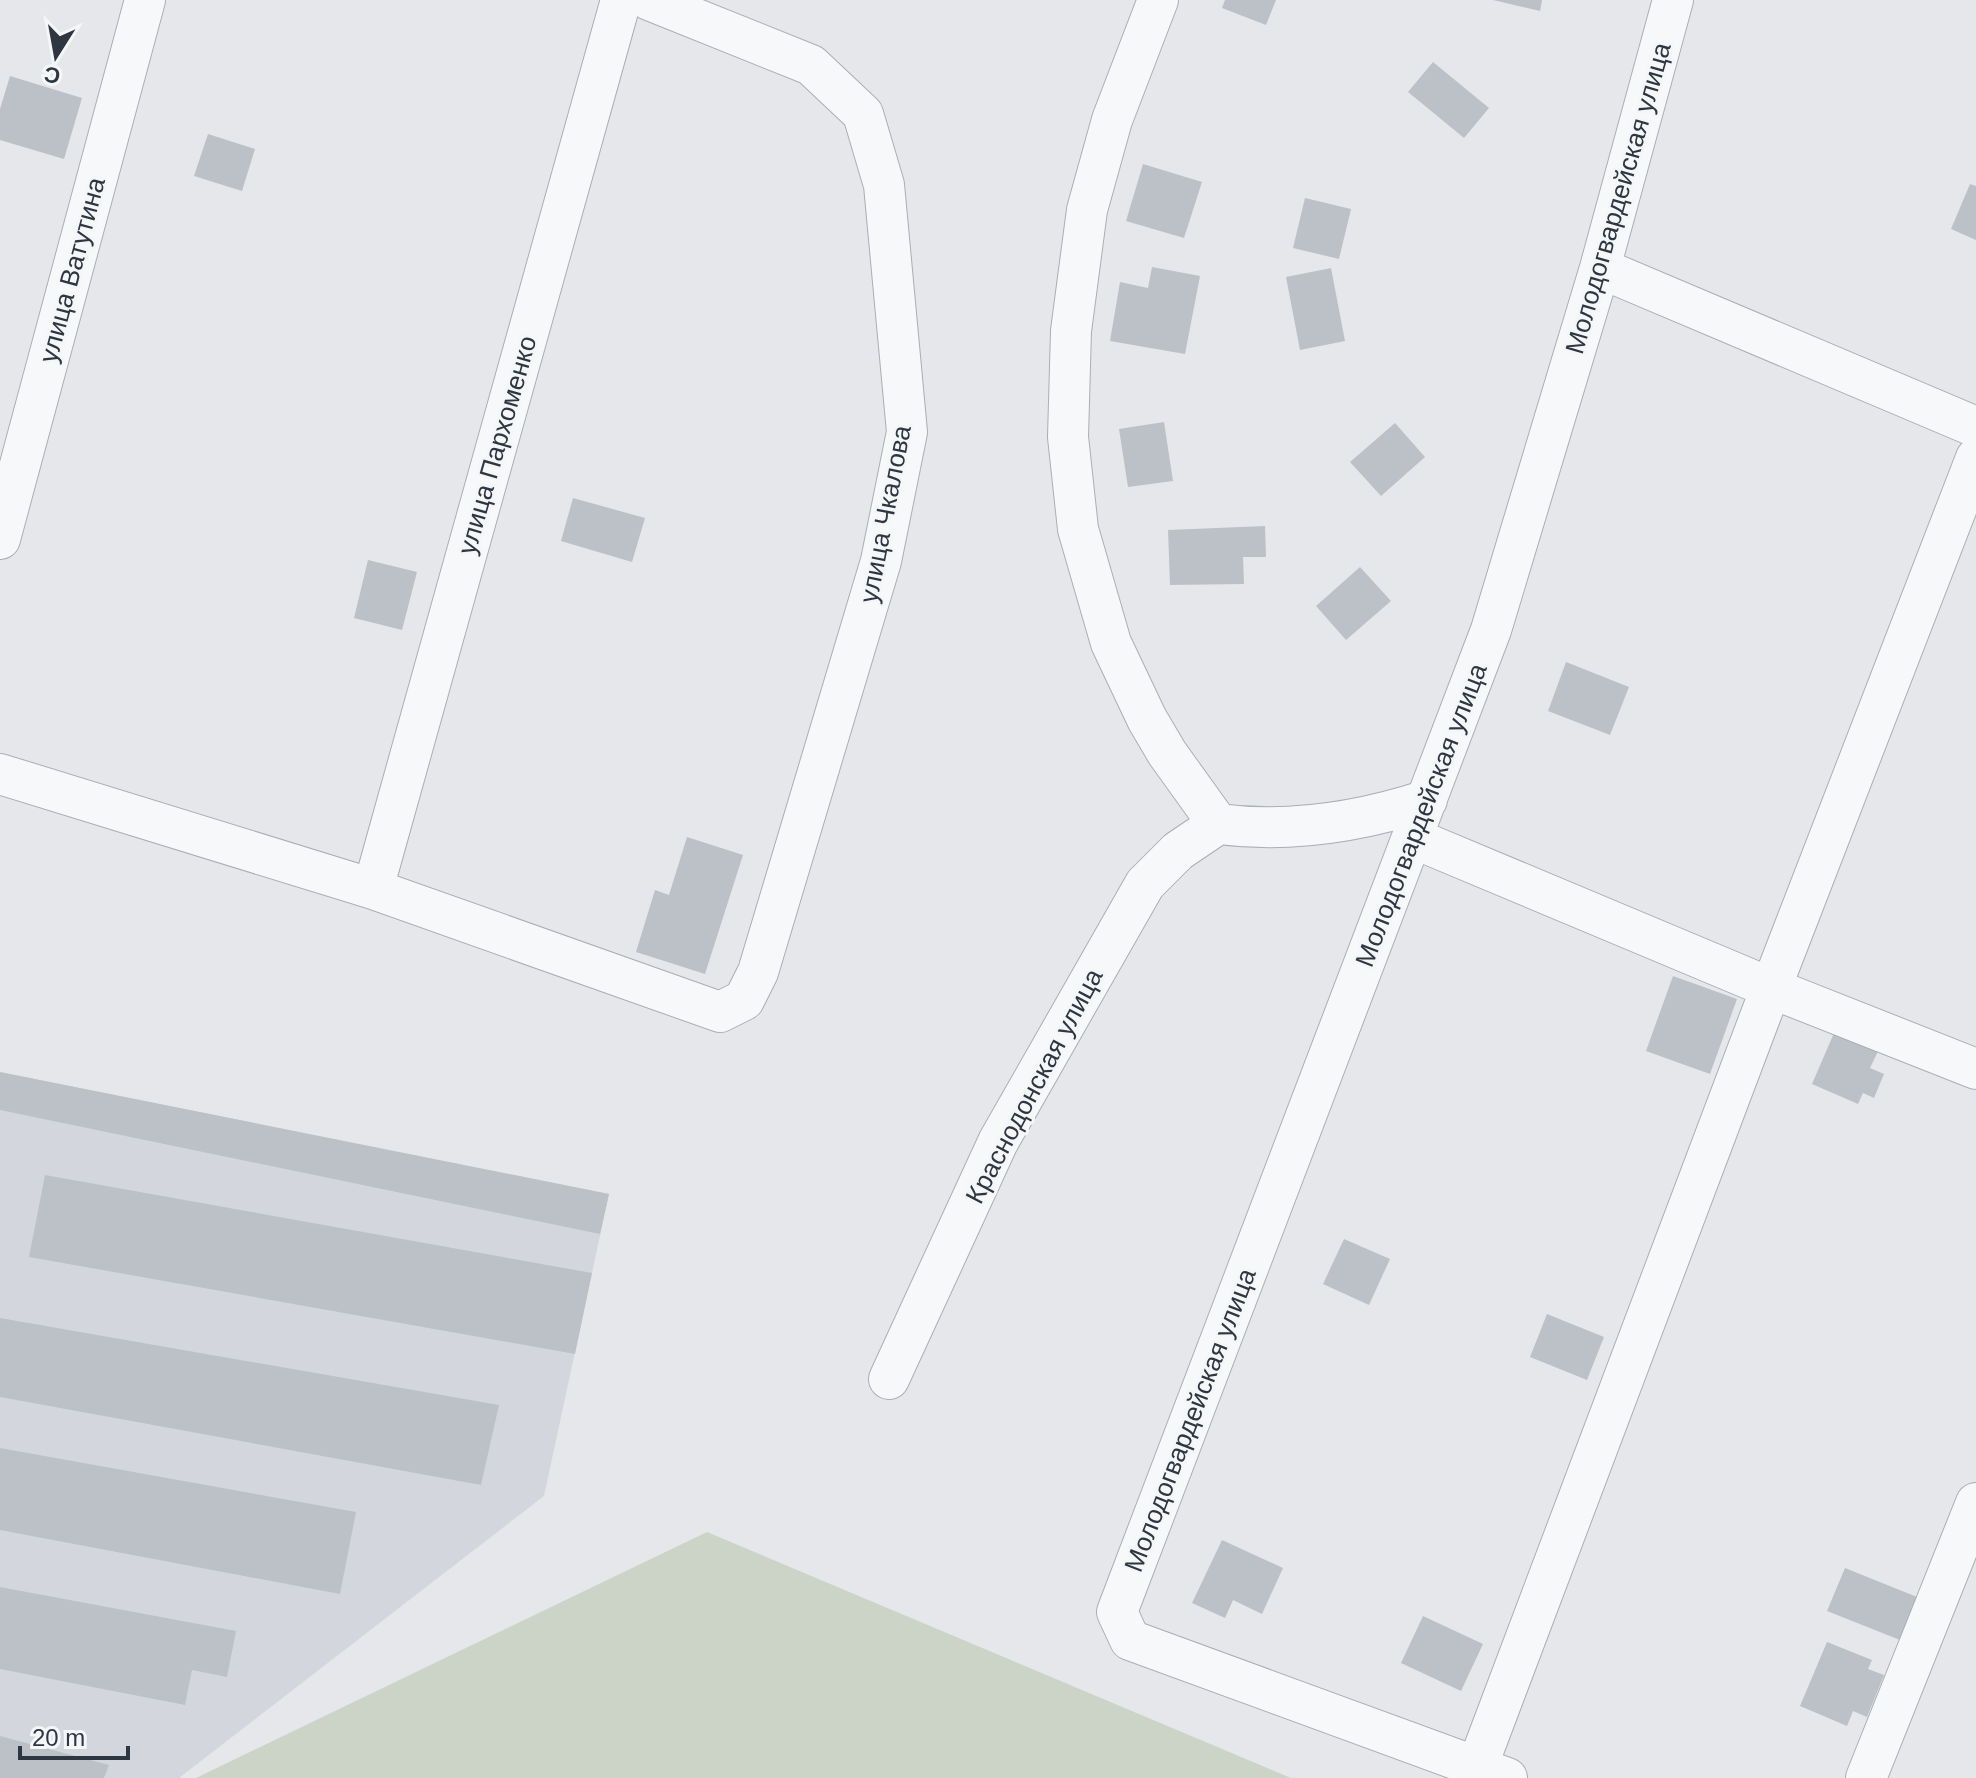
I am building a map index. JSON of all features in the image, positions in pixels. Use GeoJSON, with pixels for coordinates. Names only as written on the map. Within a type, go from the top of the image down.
{"type":"FeatureCollection","features":[{"type":"Feature","properties":{"kind":"street","name":"улица Ватутина"},"geometry":{"type":"LineString","coordinates":[[0,539],[145,0]]}},
{"type":"Feature","properties":{"kind":"street","name":"улица Пархоменко"},"geometry":{"type":"LineString","coordinates":[[373,889],[621,0]]}},
{"type":"Feature","properties":{"kind":"street","name":"улица Чкалова"},"geometry":{"type":"LineString","coordinates":[[373,889],[720,1012],[744,1000],[758,972],[881,561],[907,432],[884,185],[863,114],[811,65],[649,0]]}},
{"type":"Feature","properties":{"kind":"street"},"geometry":{"type":"LineString","coordinates":[[1158,0],[1112,120],[1087,210],[1070,342],[1068,437],[1078,529],[1111,643],[1160,742],[1218,824],[1264,827],[1322,824],[1361,818],[1427,800]]}},
{"type":"Feature","properties":{"kind":"street","name":"Молодогвардейская улица"},"geometry":{"type":"LineString","coordinates":[[1492,1772],[1130,1640],[1117,1612],[1491,630],[1600,268],[1673,0]]}},
{"type":"Feature","properties":{"kind":"street"},"geometry":{"type":"LineString","coordinates":[[1600,268],[1976,427]]}},
{"type":"Feature","properties":{"kind":"street"},"geometry":{"type":"LineString","coordinates":[[1492,1772],[1771,988],[1976,458]]}},
{"type":"Feature","properties":{"kind":"street"},"geometry":{"type":"LineString","coordinates":[[0,774],[373,889]]}},
{"type":"Feature","properties":{"kind":"street","name":"Краснодонская улица"},"geometry":{"type":"LineString","coordinates":[[889,1379],[998,1142],[1145,884],[1178,851],[1218,824]]}},
{"type":"Feature","properties":{"kind":"street"},"geometry":{"type":"LineString","coordinates":[[1413,838],[1771,988],[1976,1069]]}},
{"type":"Feature","properties":{"kind":"street"},"geometry":{"type":"LineString","coordinates":[[1866,1778],[1976,1503]]}},
{"type":"Feature","properties":{"kind":"shaded area"},"geometry":{"type":"Polygon","coordinates":[[[0,1072],[609,1194],[544,1496],[179,1778],[0,1778],[0,1072]]]}},
{"type":"Feature","properties":{"kind":"shaded area"},"geometry":{"type":"Polygon","coordinates":[[[707,1532],[1291,1778],[196,1778],[707,1532]]]}},
{"type":"Feature","properties":{"kind":"building"},"geometry":{"type":"Polygon","coordinates":[[[1225,0],[1276,0],[1266,25],[1222,8],[1225,0]]]}},
{"type":"Feature","properties":{"kind":"building"},"geometry":{"type":"Polygon","coordinates":[[[1493,0],[1542,0],[1540,11],[1493,0]]]}},
{"type":"Feature","properties":{"kind":"building"},"geometry":{"type":"Polygon","coordinates":[[[1433,62],[1489,108],[1464,138],[1408,92],[1433,62]]]}},
{"type":"Feature","properties":{"kind":"building"},"geometry":{"type":"Polygon","coordinates":[[[10,76],[82,98],[64,159],[0,140],[0,109],[10,76]]]}},
{"type":"Feature","properties":{"kind":"building"},"geometry":{"type":"Polygon","coordinates":[[[208,134],[255,149],[242,191],[194,176],[208,134]]]}},
{"type":"Feature","properties":{"kind":"building"},"geometry":{"type":"Polygon","coordinates":[[[1143,164],[1202,182],[1184,238],[1126,221],[1143,164]]]}},
{"type":"Feature","properties":{"kind":"building"},"geometry":{"type":"Polygon","coordinates":[[[1970,184],[1976,186],[1976,240],[1951,229],[1970,184]]]}},
{"type":"Feature","properties":{"kind":"building"},"geometry":{"type":"Polygon","coordinates":[[[1305,198],[1351,209],[1339,259],[1293,248],[1305,198]]]}},
{"type":"Feature","properties":{"kind":"building"},"geometry":{"type":"Polygon","coordinates":[[[1152,267],[1200,276],[1185,354],[1110,341],[1120,282],[1148,288],[1152,267]]]}},
{"type":"Feature","properties":{"kind":"building"},"geometry":{"type":"Polygon","coordinates":[[[1331,268],[1345,341],[1300,350],[1286,277],[1331,268]]]}},
{"type":"Feature","properties":{"kind":"building"},"geometry":{"type":"Polygon","coordinates":[[[1164,422],[1173,481],[1128,487],[1119,429],[1164,422]]]}},
{"type":"Feature","properties":{"kind":"building"},"geometry":{"type":"Polygon","coordinates":[[[1395,423],[1425,457],[1381,496],[1350,462],[1395,423]]]}},
{"type":"Feature","properties":{"kind":"building"},"geometry":{"type":"Polygon","coordinates":[[[573,498],[645,518],[632,562],[561,541],[573,498]]]}},
{"type":"Feature","properties":{"kind":"building"},"geometry":{"type":"Polygon","coordinates":[[[1265,526],[1266,557],[1243,557],[1244,584],[1170,585],[1168,530],[1265,526]]]}},
{"type":"Feature","properties":{"kind":"building"},"geometry":{"type":"Polygon","coordinates":[[[368,560],[417,572],[402,630],[354,618],[368,560]]]}},
{"type":"Feature","properties":{"kind":"building"},"geometry":{"type":"Polygon","coordinates":[[[1360,567],[1391,601],[1346,640],[1316,606],[1360,567]]]}},
{"type":"Feature","properties":{"kind":"building"},"geometry":{"type":"Polygon","coordinates":[[[1566,662],[1629,687],[1610,735],[1548,711],[1566,662]]]}},
{"type":"Feature","properties":{"kind":"building"},"geometry":{"type":"Polygon","coordinates":[[[687,837],[743,855],[705,974],[636,952],[655,890],[669,895],[687,837]]]}},
{"type":"Feature","properties":{"kind":"building"},"geometry":{"type":"Polygon","coordinates":[[[1673,976],[1737,999],[1710,1074],[1646,1051],[1673,976]]]}},
{"type":"Feature","properties":{"kind":"building"},"geometry":{"type":"Polygon","coordinates":[[[1837,1026],[1881,1045],[1870,1068],[1884,1074],[1874,1098],[1863,1093],[1858,1104],[1812,1084],[1837,1026]]]}},
{"type":"Feature","properties":{"kind":"building"},"geometry":{"type":"Polygon","coordinates":[[[0,1072],[609,1194],[600,1234],[0,1110],[0,1072]]]}},
{"type":"Feature","properties":{"kind":"building"},"geometry":{"type":"Polygon","coordinates":[[[45,1175],[592,1273],[575,1354],[29,1257],[45,1175]]]}},
{"type":"Feature","properties":{"kind":"building"},"geometry":{"type":"Polygon","coordinates":[[[1344,1239],[1390,1259],[1369,1305],[1323,1284],[1344,1239]]]}},
{"type":"Feature","properties":{"kind":"building"},"geometry":{"type":"Polygon","coordinates":[[[1547,1314],[1604,1337],[1587,1380],[1530,1357],[1547,1314]]]}},
{"type":"Feature","properties":{"kind":"building"},"geometry":{"type":"Polygon","coordinates":[[[0,1318],[499,1405],[481,1485],[0,1397],[0,1318]]]}},
{"type":"Feature","properties":{"kind":"building"},"geometry":{"type":"Polygon","coordinates":[[[0,1448],[356,1512],[340,1594],[0,1530],[0,1448]]]}},
{"type":"Feature","properties":{"kind":"building"},"geometry":{"type":"Polygon","coordinates":[[[1222,1540],[1283,1568],[1262,1614],[1233,1600],[1225,1618],[1192,1603],[1222,1540]]]}},
{"type":"Feature","properties":{"kind":"building"},"geometry":{"type":"Polygon","coordinates":[[[1845,1568],[1917,1597],[1900,1640],[1827,1611],[1845,1568]]]}},
{"type":"Feature","properties":{"kind":"building"},"geometry":{"type":"Polygon","coordinates":[[[0,1587],[236,1631],[227,1677],[192,1670],[185,1705],[0,1669],[0,1587]]]}},
{"type":"Feature","properties":{"kind":"building"},"geometry":{"type":"Polygon","coordinates":[[[1423,1616],[1483,1644],[1461,1691],[1401,1663],[1423,1616]]]}},
{"type":"Feature","properties":{"kind":"building"},"geometry":{"type":"Polygon","coordinates":[[[1827,1642],[1872,1660],[1868,1669],[1884,1675],[1867,1717],[1853,1711],[1847,1726],[1800,1706],[1827,1642]]]}},
{"type":"Feature","properties":{"kind":"building"},"geometry":{"type":"Polygon","coordinates":[[[0,1736],[109,1765],[104,1778],[0,1778],[0,1736]]]}}]}
